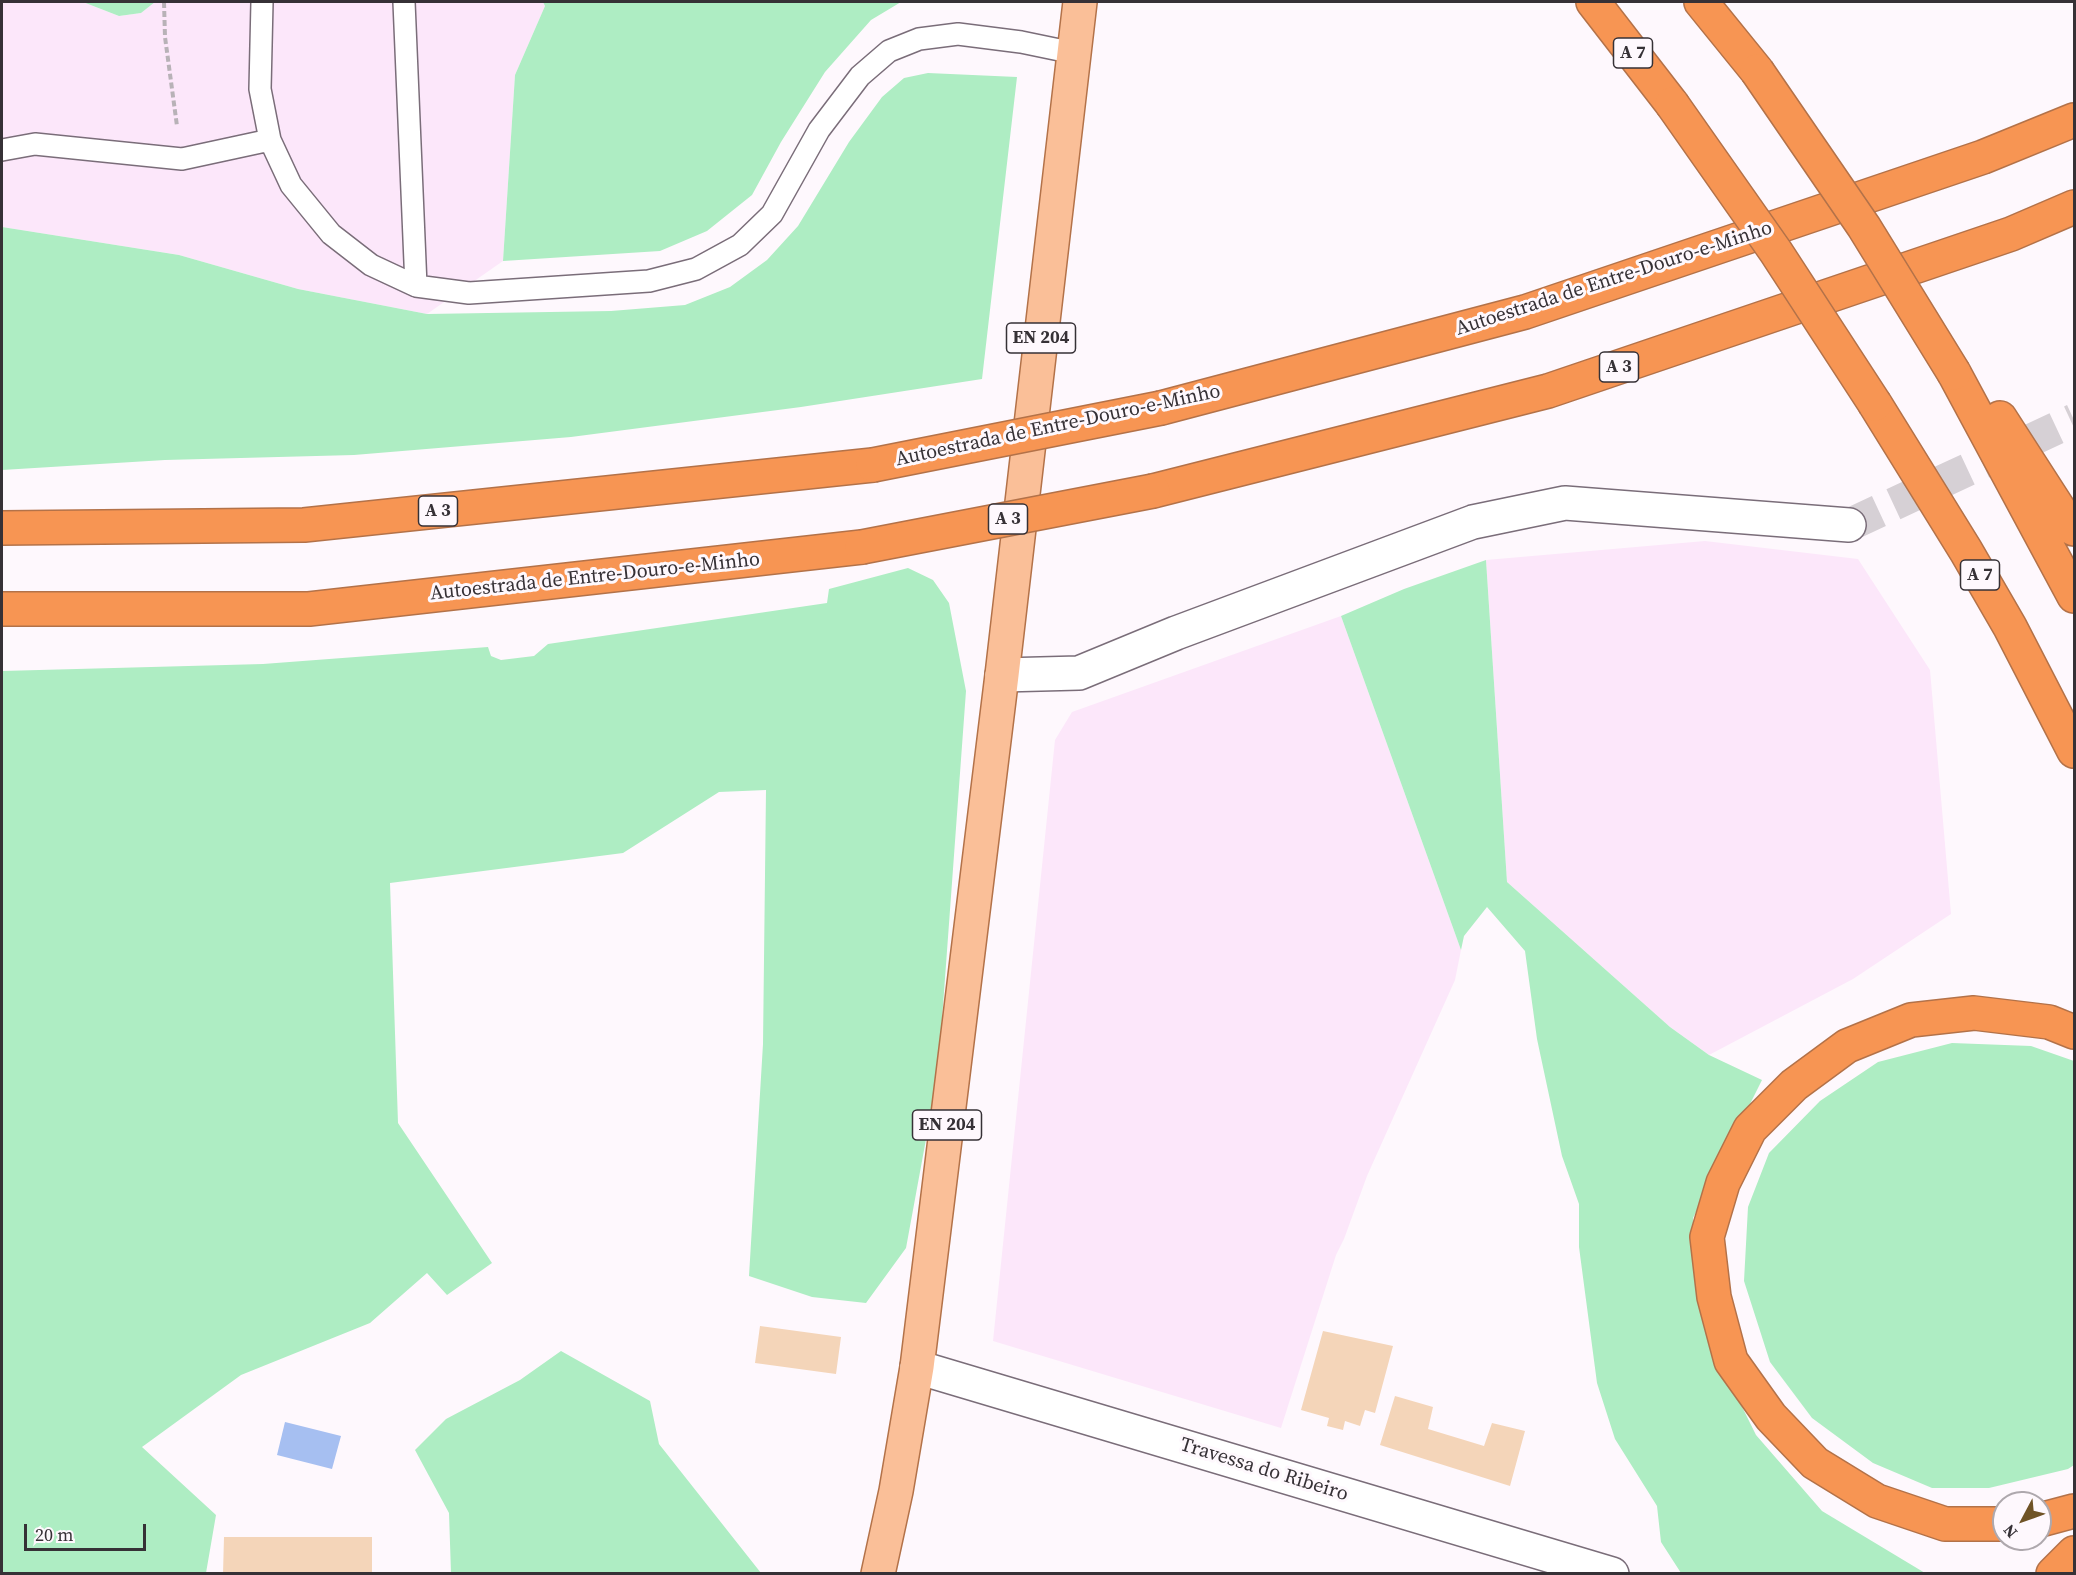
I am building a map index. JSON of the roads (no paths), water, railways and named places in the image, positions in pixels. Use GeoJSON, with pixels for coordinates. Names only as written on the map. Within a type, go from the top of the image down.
{"type":"FeatureCollection","features":[{"type":"Feature","properties":{"kind":"highway","name":"A 7"},"geometry":{"type":"LineString","coordinates":[[1593,2],[1672,104],[1776,252],[1875,404],[1988,589],[2074,751]]}},
{"type":"Feature","properties":{"kind":"highway"},"geometry":{"type":"LineString","coordinates":[[1701,2],[1757,71],[1864,227],[1954,373],[2074,596]]}},
{"type":"Feature","properties":{"kind":"highway","name":"Autoestrada de Entre-Douro-e-Minho"},"geometry":{"type":"LineString","coordinates":[[2,528],[304,525],[873,465],[1161,408],[1525,312],[1983,157],[2074,120]]}},
{"type":"Feature","properties":{"kind":"highway","name":"Autoestrada de Entre-Douro-e-Minho"},"geometry":{"type":"LineString","coordinates":[[2,609],[309,609],[862,547],[1153,491],[1548,391],[2011,234],[2074,207]]}},
{"type":"Feature","properties":{"kind":"highway"},"geometry":{"type":"LineString","coordinates":[[1954,373],[1996,411],[2060,511],[2074,528]]}},
{"type":"Feature","properties":{"kind":"highway"},"geometry":{"type":"LineString","coordinates":[[1992,1524],[1946,1524],[1877,1501],[1815,1463],[1771,1417],[1731,1361],[1714,1297],[1707,1237],[1723,1183],[1749,1129],[1794,1085],[1847,1046],[1911,1020],[1974,1013],[2049,1022],[2074,1032]]}},
{"type":"Feature","properties":{"kind":"highway"},"geometry":{"type":"LineString","coordinates":[[2052,1517],[2074,1511]]}},
{"type":"Feature","properties":{"kind":"highway"},"geometry":{"type":"LineString","coordinates":[[2052,1574],[2074,1553]]}},
{"type":"Feature","properties":{"kind":"main road","name":"EN 204"},"geometry":{"type":"LineString","coordinates":[[878,1574],[896,1491],[917,1367],[1002,675],[1080,2]]}},
{"type":"Feature","properties":{"kind":"street"},"geometry":{"type":"LineString","coordinates":[[1002,675],[1079,673],[1176,633],[1473,522],[1565,503],[1849,525]]}},
{"type":"Feature","properties":{"kind":"street","name":"Travessa do Ribeiro"},"geometry":{"type":"LineString","coordinates":[[917,1367],[1612,1574]]}},
{"type":"Feature","properties":{"kind":"lane"},"geometry":{"type":"LineString","coordinates":[[262,2],[260,89],[270,140],[291,184],[331,234],[371,265],[416,286],[469,293],[649,280],[696,269],[740,245],[772,214],[819,130],[860,76],[889,51],[919,39],[958,34],[1021,42],[1074,53]]}},
{"type":"Feature","properties":{"kind":"lane"},"geometry":{"type":"LineString","coordinates":[[405,2],[416,286]]}},
{"type":"Feature","properties":{"kind":"lane"},"geometry":{"type":"LineString","coordinates":[[2,150],[35,144],[182,159],[270,140]]}},
{"type":"Feature","properties":{"kind":"water"},"geometry":{"type":"Polygon","coordinates":[[[285,1422],[341,1436],[332,1469],[277,1455],[285,1422]]]}},
{"type":"Feature","properties":{"kind":"tunnel"},"geometry":{"type":"LineString","coordinates":[[1849,525],[2074,420]]}}]}
